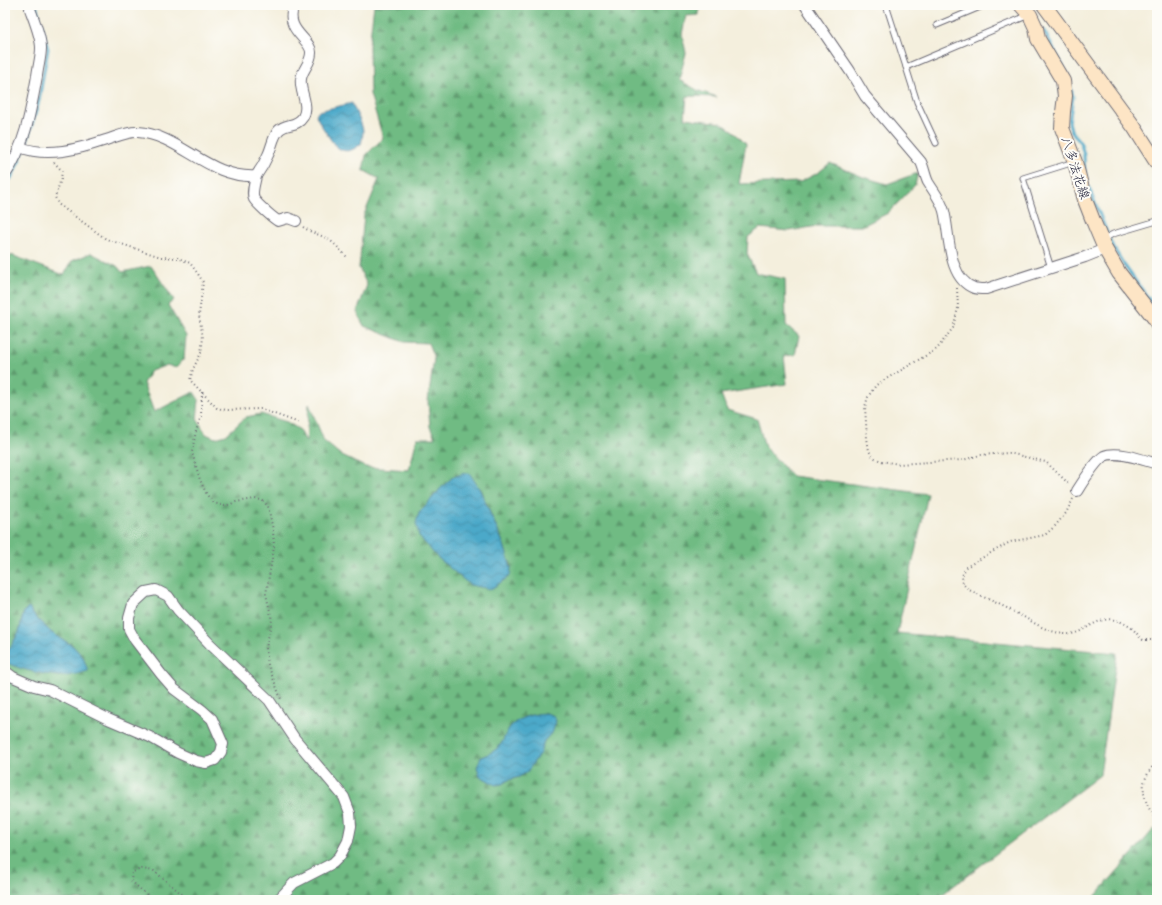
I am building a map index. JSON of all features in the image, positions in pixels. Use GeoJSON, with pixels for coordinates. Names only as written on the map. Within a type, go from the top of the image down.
{"type":"FeatureCollection","features":[{"type":"Feature","properties":{"kind":"main road"},"geometry":{"type":"LineString","coordinates":[[1044,5],[1134,127],[1157,163]]}},
{"type":"Feature","properties":{"kind":"main road","name":"八多法花線"},"geometry":{"type":"LineString","coordinates":[[1026,10],[1036,28],[1038,39],[1063,81],[1065,96],[1062,128],[1075,162],[1085,200],[1106,240],[1119,273],[1157,323]]}},
{"type":"Feature","properties":{"kind":"street"},"geometry":{"type":"LineString","coordinates":[[5,175],[23,149],[41,48],[30,9],[31,5]]}},
{"type":"Feature","properties":{"kind":"street"},"geometry":{"type":"LineString","coordinates":[[294,5],[292,20],[296,30],[310,48],[311,54],[301,80],[306,109],[303,117],[298,123],[278,130],[269,154],[256,176],[253,193],[254,198],[273,218],[278,221],[288,218],[296,221]]}},
{"type":"Feature","properties":{"kind":"street"},"geometry":{"type":"LineString","coordinates":[[805,5],[866,96],[921,162],[925,170],[927,180],[940,201],[944,212],[956,271],[966,283],[974,288],[986,289],[1085,257],[1106,240]]}},
{"type":"Feature","properties":{"kind":"street"},"geometry":{"type":"LineString","coordinates":[[23,149],[42,153],[79,148],[136,132],[151,134],[165,140],[214,168],[249,176],[256,176]]}},
{"type":"Feature","properties":{"kind":"street"},"geometry":{"type":"LineString","coordinates":[[1077,491],[1094,466],[1104,456],[1117,454],[1157,464]]}},
{"type":"Feature","properties":{"kind":"street"},"geometry":{"type":"LineString","coordinates":[[5,671],[13,677],[34,686],[50,690],[108,719],[150,737],[178,753],[196,761],[206,763],[216,760],[221,752],[223,744],[212,719],[170,684],[135,640],[129,629],[129,618],[133,604],[139,597],[146,592],[156,590],[168,596],[178,610],[210,644],[269,700],[295,739],[344,797],[350,813],[351,826],[348,841],[340,856],[333,863],[294,883],[278,900]]}},
{"type":"Feature","properties":{"kind":"lane"},"geometry":{"type":"LineString","coordinates":[[886,5],[916,102],[936,142]]}},
{"type":"Feature","properties":{"kind":"lane"},"geometry":{"type":"LineString","coordinates":[[937,25],[985,5]]}},
{"type":"Feature","properties":{"kind":"lane"},"geometry":{"type":"LineString","coordinates":[[906,67],[1026,10]]}},
{"type":"Feature","properties":{"kind":"lane"},"geometry":{"type":"LineString","coordinates":[[1051,268],[1022,178],[1075,162]]}},
{"type":"Feature","properties":{"kind":"lane"},"geometry":{"type":"LineString","coordinates":[[1106,240],[1157,221]]}},
{"type":"Feature","properties":{"kind":"path"},"geometry":{"type":"LineString","coordinates":[[42,153],[62,170],[61,179],[55,197],[58,204],[106,239],[161,257],[178,258],[190,263],[198,274],[203,282],[199,315],[203,338],[201,353],[190,380],[194,386],[202,391],[217,408],[226,410],[261,409],[299,423]]}},
{"type":"Feature","properties":{"kind":"path"},"geometry":{"type":"LineString","coordinates":[[296,221],[309,231],[325,237],[347,257]]}},
{"type":"Feature","properties":{"kind":"path"},"geometry":{"type":"LineString","coordinates":[[956,271],[958,308],[953,328],[936,348],[876,385],[868,397],[865,407],[869,451],[873,456],[881,461],[899,464],[963,460],[980,455],[1009,453],[1046,462],[1077,491],[1066,513],[1045,535],[1010,542],[966,567],[962,576],[963,584],[969,590],[1018,614],[1041,628],[1061,634],[1071,635],[1104,619],[1116,620],[1132,628],[1143,640],[1157,640]]}},
{"type":"Feature","properties":{"kind":"path"},"geometry":{"type":"LineString","coordinates":[[202,391],[201,416],[196,431],[192,452],[200,480],[207,495],[214,503],[225,506],[236,502],[255,499],[262,500],[268,506],[273,530],[274,547],[266,594],[272,620],[266,648],[268,665],[282,700]]}},
{"type":"Feature","properties":{"kind":"path"},"geometry":{"type":"LineString","coordinates":[[1157,761],[1149,772],[1144,783],[1145,794],[1150,812],[1157,820]]}},
{"type":"Feature","properties":{"kind":"path"},"geometry":{"type":"LineString","coordinates":[[153,900],[131,881],[132,872],[142,869],[154,871],[189,900]]}},
{"type":"Feature","properties":{"kind":"green space"},"geometry":{"type":"Polygon","coordinates":[[[374,5],[699,5],[699,15],[686,16],[682,34],[686,53],[679,80],[699,91],[717,97],[687,96],[685,118],[721,123],[733,131],[746,144],[739,184],[800,182],[818,173],[830,163],[863,177],[887,184],[918,173],[915,185],[888,213],[862,226],[817,226],[789,231],[760,228],[748,237],[747,254],[756,273],[785,279],[786,325],[799,336],[795,355],[784,356],[787,384],[721,394],[727,410],[757,419],[765,447],[792,476],[928,494],[897,633],[1117,653],[1100,775],[935,900],[5,900],[5,656],[8,647],[5,643],[5,294],[10,284],[6,272],[7,263],[11,255],[64,275],[72,261],[91,253],[117,266],[122,272],[151,266],[174,300],[168,305],[186,336],[184,359],[176,368],[167,365],[151,371],[143,383],[154,412],[194,392],[199,400],[197,419],[206,434],[215,438],[226,435],[246,417],[261,414],[287,422],[300,430],[306,442],[309,404],[324,441],[342,456],[365,467],[409,470],[417,438],[435,438],[430,427],[428,401],[434,358],[428,343],[404,342],[364,326],[357,312],[367,285],[359,268],[364,215],[379,179],[363,170],[366,155],[383,138],[370,94],[369,46],[374,5]],[[453,477],[419,513],[459,576],[470,584],[491,589],[511,568],[504,545],[480,489],[453,477]],[[29,608],[24,611],[19,632],[6,655],[32,671],[44,674],[83,657],[73,646],[52,633],[36,618],[29,608]],[[546,713],[530,715],[515,722],[506,733],[497,749],[481,757],[502,784],[508,780],[519,777],[540,753],[544,741],[553,731],[546,713]]]}},
{"type":"Feature","properties":{"kind":"green space"},"geometry":{"type":"Polygon","coordinates":[[[1154,829],[1157,831],[1157,900],[1092,900],[1154,829]]]}},
{"type":"Feature","properties":{"kind":"water"},"geometry":{"type":"Polygon","coordinates":[[[352,103],[361,124],[363,136],[361,144],[346,151],[338,148],[334,144],[316,115],[319,111],[352,103]]]}},
{"type":"Feature","properties":{"kind":"water"},"geometry":{"type":"Polygon","coordinates":[[[465,473],[470,474],[480,490],[504,545],[511,568],[510,576],[491,589],[470,585],[437,557],[419,536],[416,523],[419,513],[442,487],[453,477],[465,473]]]}},
{"type":"Feature","properties":{"kind":"water"},"geometry":{"type":"Polygon","coordinates":[[[29,608],[36,618],[52,633],[73,646],[83,657],[88,671],[60,676],[26,670],[6,662],[6,655],[19,632],[24,611],[29,608]]]}},
{"type":"Feature","properties":{"kind":"water"},"geometry":{"type":"Polygon","coordinates":[[[546,713],[554,716],[556,721],[553,731],[544,741],[540,753],[527,772],[519,777],[496,785],[480,776],[477,767],[481,757],[497,749],[515,722],[525,717],[546,713]]]}},
{"type":"Feature","properties":{"kind":"waterway"},"geometry":{"type":"LineString","coordinates":[[27,141],[38,105],[48,49],[36,5]]}},
{"type":"Feature","properties":{"kind":"waterway"},"geometry":{"type":"LineString","coordinates":[[1044,31],[1069,78],[1073,97],[1069,122],[1071,130],[1081,144],[1084,155],[1085,175]]}},
{"type":"Feature","properties":{"kind":"waterway"},"geometry":{"type":"LineString","coordinates":[[5,185],[12,177],[23,152]]}},
{"type":"Feature","properties":{"kind":"waterway"},"geometry":{"type":"LineString","coordinates":[[1089,188],[1112,245],[1124,265],[1157,310]]}}]}
